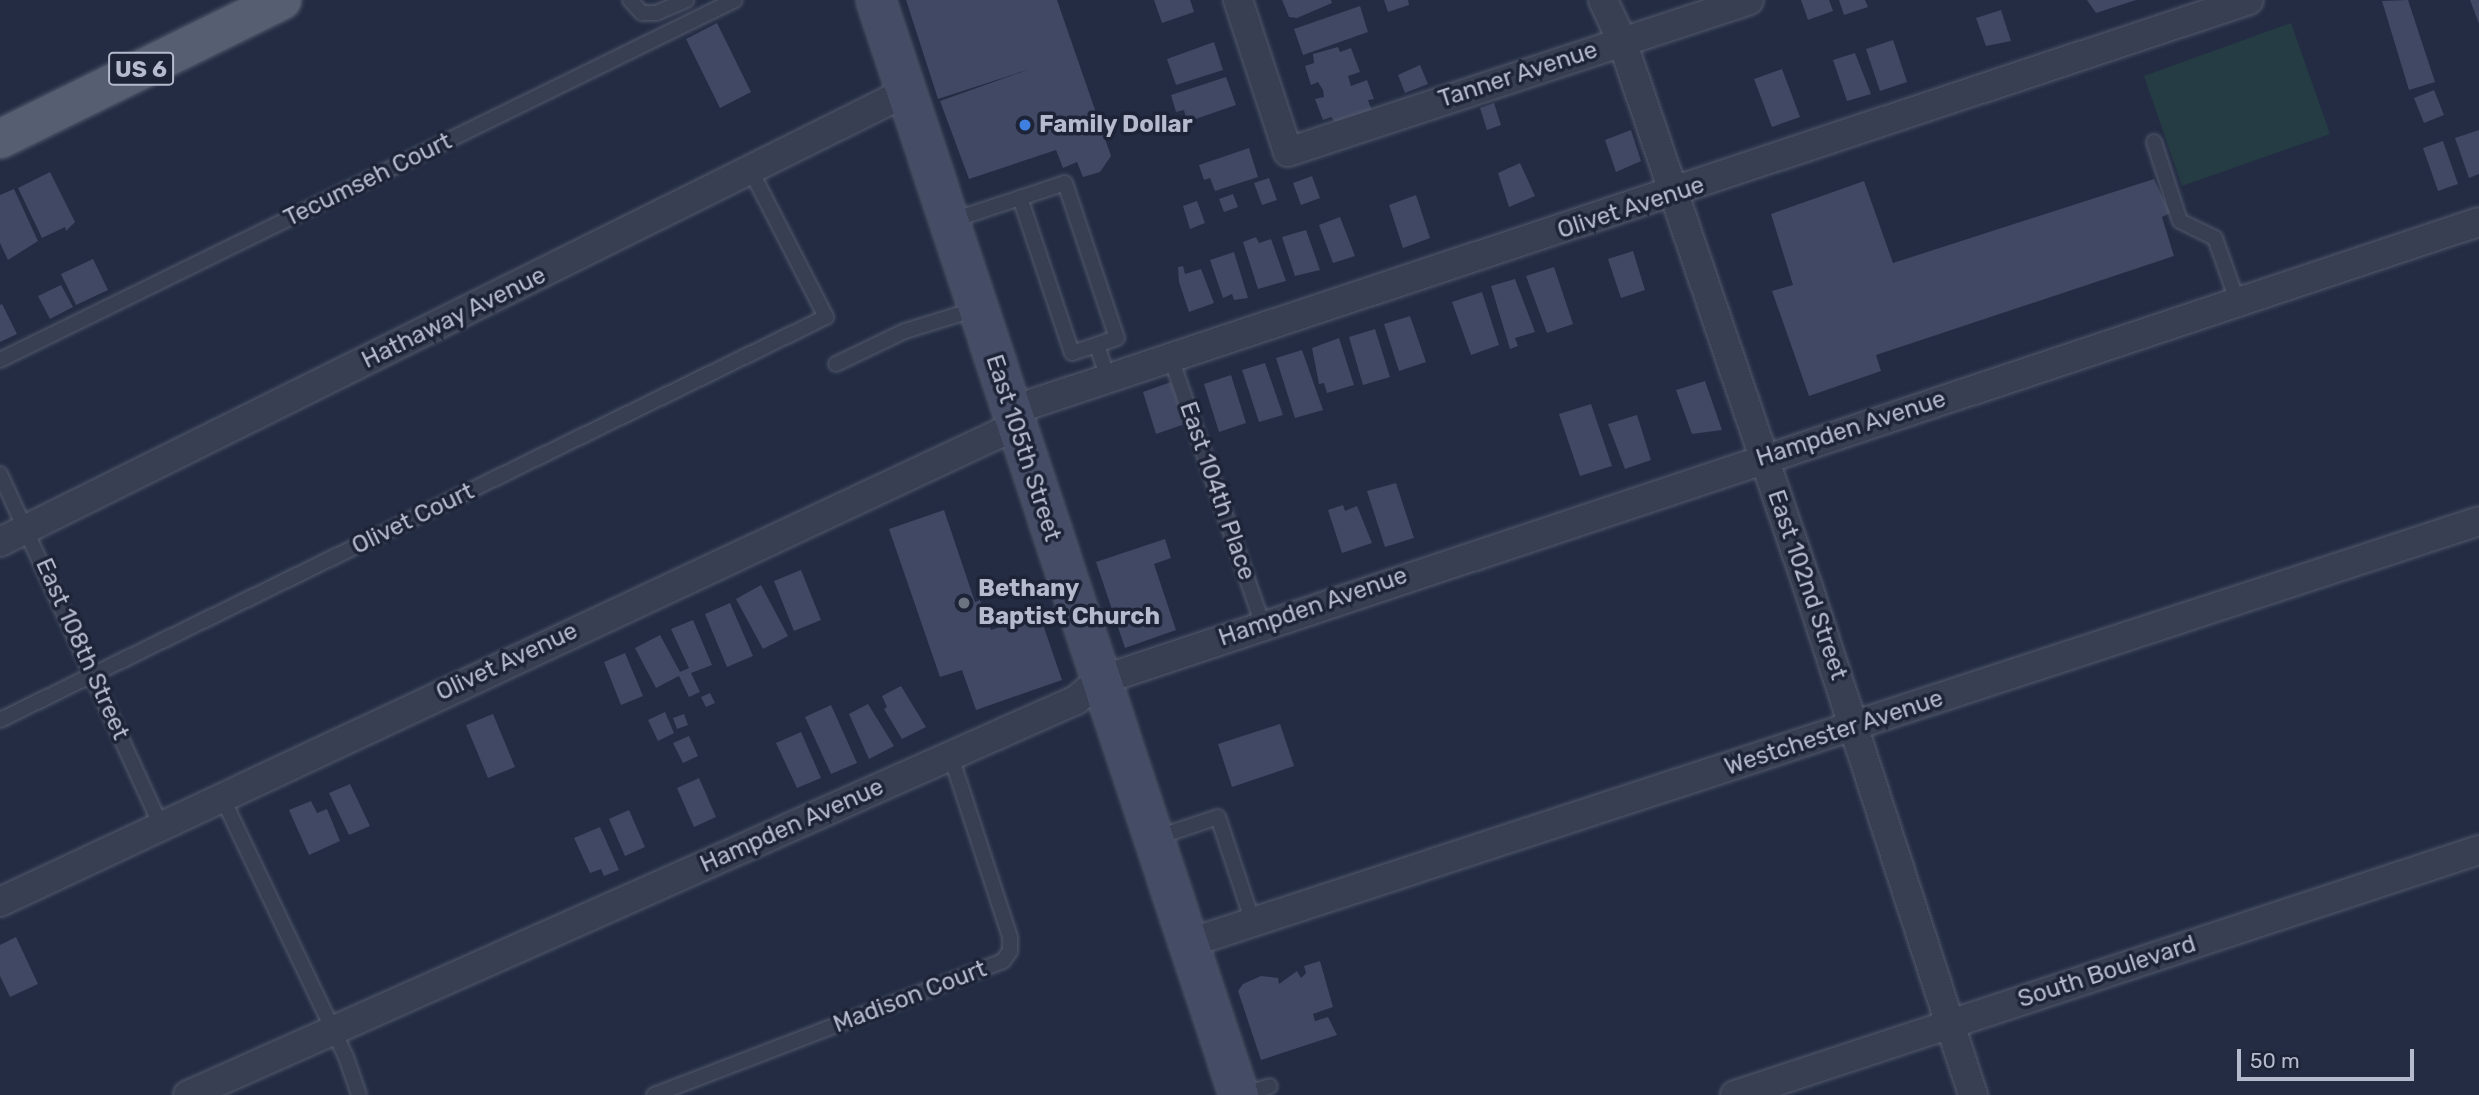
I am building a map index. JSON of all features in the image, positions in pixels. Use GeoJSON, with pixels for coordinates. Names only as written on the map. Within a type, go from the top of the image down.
{"type":"FeatureCollection","features":[{"type":"Feature","properties":{"kind":"main road","name":"US 6"},"geometry":{"type":"LineString","coordinates":[[0,139],[282,0]]}},
{"type":"Feature","properties":{"kind":"main road","name":"East 105th Street"},"geometry":{"type":"LineString","coordinates":[[876,0],[1099,681],[1189,943],[1250,1092]]}},
{"type":"Feature","properties":{"kind":"street","name":"Tanner Avenue"},"geometry":{"type":"LineString","coordinates":[[1238,0],[1288,152],[1749,0]]}},
{"type":"Feature","properties":{"kind":"street","name":"East 102nd Street"},"geometry":{"type":"LineString","coordinates":[[1603,0],[1622,41],[1855,726],[1948,1024],[1973,1095]]}},
{"type":"Feature","properties":{"kind":"street","name":"Olivet Avenue"},"geometry":{"type":"LineString","coordinates":[[0,902],[1013,418],[1108,379],[1675,194],[2249,0]]}},
{"type":"Feature","properties":{"kind":"street","name":"Hathaway Avenue"},"geometry":{"type":"LineString","coordinates":[[0,542],[906,92]]}},
{"type":"Feature","properties":{"kind":"street","name":"Hampden Avenue"},"geometry":{"type":"LineString","coordinates":[[188,1095],[1078,699],[1099,681],[1262,623],[2479,222]]}},
{"type":"Feature","properties":{"kind":"street","name":"Westchester Avenue"},"geometry":{"type":"LineString","coordinates":[[1189,943],[1254,925],[2479,521]]}},
{"type":"Feature","properties":{"kind":"street","name":"South Boulevard"},"geometry":{"type":"LineString","coordinates":[[1735,1095],[2479,850]]}},
{"type":"Feature","properties":{"kind":"lane"},"geometry":{"type":"LineString","coordinates":[[630,0],[642,13],[656,13],[686,0]]}},
{"type":"Feature","properties":{"kind":"lane","name":"Tecumseh Court"},"geometry":{"type":"LineString","coordinates":[[0,360],[735,0]]}},
{"type":"Feature","properties":{"kind":"lane"},"geometry":{"type":"LineString","coordinates":[[2154,142],[2180,220],[2215,238],[2237,300]]}},
{"type":"Feature","properties":{"kind":"lane","name":"Olivet Court"},"geometry":{"type":"LineString","coordinates":[[0,720],[826,317],[751,171]]}},
{"type":"Feature","properties":{"kind":"lane"},"geometry":{"type":"LineString","coordinates":[[948,221],[1065,183],[1117,338],[1072,353],[1020,198]]}},
{"type":"Feature","properties":{"kind":"lane"},"geometry":{"type":"LineString","coordinates":[[836,364],[905,331],[977,308]]}},
{"type":"Feature","properties":{"kind":"lane"},"geometry":{"type":"LineString","coordinates":[[1097,345],[1108,379]]}},
{"type":"Feature","properties":{"kind":"lane","name":"East 104th Place"},"geometry":{"type":"LineString","coordinates":[[1171,358],[1262,623]]}},
{"type":"Feature","properties":{"kind":"lane","name":"East 108th Street"},"geometry":{"type":"LineString","coordinates":[[0,474],[94,674],[161,826]]}},
{"type":"Feature","properties":{"kind":"lane","name":"Madison Court"},"geometry":{"type":"LineString","coordinates":[[654,1095],[1003,961],[1010,951],[1010,937],[950,756]]}},
{"type":"Feature","properties":{"kind":"lane"},"geometry":{"type":"LineString","coordinates":[[221,795],[332,1029],[359,1095]]}},
{"type":"Feature","properties":{"kind":"lane"},"geometry":{"type":"LineString","coordinates":[[1154,838],[1218,817],[1254,925]]}},
{"type":"Feature","properties":{"kind":"shaded area"},"geometry":{"type":"Polygon","coordinates":[[[2291,23],[2330,134],[2182,186],[2144,76],[2291,23]]]}},
{"type":"Feature","properties":{"kind":"building"},"geometry":{"type":"Polygon","coordinates":[[[906,0],[1057,0],[1111,156],[1100,172],[1083,177],[1077,162],[1063,168],[1056,150],[969,179],[940,101],[1030,69],[938,99],[906,0]]]}},
{"type":"Feature","properties":{"kind":"building"},"geometry":{"type":"Polygon","coordinates":[[[1154,0],[1190,0],[1194,12],[1162,23],[1154,0]]]}},
{"type":"Feature","properties":{"kind":"building"},"geometry":{"type":"Polygon","coordinates":[[[1282,0],[1331,0],[1332,3],[1297,18],[1289,17],[1282,0]]]}},
{"type":"Feature","properties":{"kind":"building"},"geometry":{"type":"Polygon","coordinates":[[[1384,0],[1408,0],[1409,5],[1388,12],[1384,0]]]}},
{"type":"Feature","properties":{"kind":"building"},"geometry":{"type":"Polygon","coordinates":[[[1801,0],[1829,0],[1833,11],[1808,20],[1801,0]]]}},
{"type":"Feature","properties":{"kind":"building"},"geometry":{"type":"Polygon","coordinates":[[[1839,0],[1865,0],[1868,7],[1844,15],[1839,0]]]}},
{"type":"Feature","properties":{"kind":"building"},"geometry":{"type":"Polygon","coordinates":[[[2087,0],[2136,0],[2096,13],[2087,0]]]}},
{"type":"Feature","properties":{"kind":"building"},"geometry":{"type":"Polygon","coordinates":[[[2408,0],[2435,82],[2409,90],[2382,1],[2408,0]]]}},
{"type":"Feature","properties":{"kind":"building"},"geometry":{"type":"Polygon","coordinates":[[[2470,0],[2479,0],[2479,24],[2470,0]]]}},
{"type":"Feature","properties":{"kind":"building"},"geometry":{"type":"Polygon","coordinates":[[[1360,6],[1368,32],[1303,55],[1294,29],[1360,6]]]}},
{"type":"Feature","properties":{"kind":"building"},"geometry":{"type":"Polygon","coordinates":[[[2001,10],[2011,41],[1986,46],[1976,18],[2001,10]]]}},
{"type":"Feature","properties":{"kind":"building"},"geometry":{"type":"Polygon","coordinates":[[[717,23],[751,92],[720,108],[686,39],[717,23]]]}},
{"type":"Feature","properties":{"kind":"building"},"geometry":{"type":"Polygon","coordinates":[[[1893,40],[1907,82],[1880,91],[1866,49],[1893,40]]]}},
{"type":"Feature","properties":{"kind":"building"},"geometry":{"type":"Polygon","coordinates":[[[1214,42],[1223,70],[1176,85],[1167,59],[1214,42]]]}},
{"type":"Feature","properties":{"kind":"building"},"geometry":{"type":"Polygon","coordinates":[[[1338,47],[1340,52],[1351,48],[1360,72],[1348,76],[1351,86],[1367,80],[1374,99],[1368,100],[1372,111],[1336,123],[1331,117],[1323,120],[1315,99],[1324,97],[1323,90],[1318,82],[1311,85],[1305,66],[1314,63],[1313,54],[1338,47]]]}},
{"type":"Feature","properties":{"kind":"building"},"geometry":{"type":"Polygon","coordinates":[[[1855,53],[1871,94],[1847,101],[1833,60],[1855,53]]]}},
{"type":"Feature","properties":{"kind":"building"},"geometry":{"type":"Polygon","coordinates":[[[1420,65],[1428,84],[1405,93],[1398,75],[1420,65]]]}},
{"type":"Feature","properties":{"kind":"building"},"geometry":{"type":"Polygon","coordinates":[[[1782,69],[1800,117],[1772,127],[1754,79],[1782,69]]]}},
{"type":"Feature","properties":{"kind":"building"},"geometry":{"type":"Polygon","coordinates":[[[1226,77],[1236,105],[1187,122],[1184,110],[1176,112],[1171,95],[1226,77]]]}},
{"type":"Feature","properties":{"kind":"building"},"geometry":{"type":"Polygon","coordinates":[[[2434,90],[2444,115],[2424,123],[2414,98],[2434,90]]]}},
{"type":"Feature","properties":{"kind":"building"},"geometry":{"type":"Polygon","coordinates":[[[1494,103],[1501,125],[1487,130],[1480,108],[1494,103]]]}},
{"type":"Feature","properties":{"kind":"building"},"geometry":{"type":"Polygon","coordinates":[[[1631,130],[1641,161],[1616,172],[1605,140],[1631,130]]]}},
{"type":"Feature","properties":{"kind":"building"},"geometry":{"type":"Polygon","coordinates":[[[2479,130],[2479,174],[2469,178],[2455,138],[2479,130]]]}},
{"type":"Feature","properties":{"kind":"building"},"geometry":{"type":"Polygon","coordinates":[[[2443,141],[2458,184],[2438,191],[2423,148],[2443,141]]]}},
{"type":"Feature","properties":{"kind":"building"},"geometry":{"type":"Polygon","coordinates":[[[1249,148],[1258,177],[1215,191],[1210,178],[1204,180],[1199,165],[1249,148]]]}},
{"type":"Feature","properties":{"kind":"building"},"geometry":{"type":"Polygon","coordinates":[[[1520,163],[1535,196],[1509,207],[1498,173],[1520,163]]]}},
{"type":"Feature","properties":{"kind":"building"},"geometry":{"type":"Polygon","coordinates":[[[50,172],[75,222],[66,231],[65,227],[42,238],[18,188],[50,172]]]}},
{"type":"Feature","properties":{"kind":"building"},"geometry":{"type":"Polygon","coordinates":[[[1312,176],[1320,198],[1301,205],[1293,183],[1312,176]]]}},
{"type":"Feature","properties":{"kind":"building"},"geometry":{"type":"Polygon","coordinates":[[[1269,178],[1277,200],[1262,205],[1254,183],[1269,178]]]}},
{"type":"Feature","properties":{"kind":"building"},"geometry":{"type":"Polygon","coordinates":[[[2154,179],[2170,213],[2162,217],[2174,256],[1876,355],[1881,371],[1809,396],[1772,291],[1793,285],[1771,214],[1864,181],[1893,263],[2154,179]]]}},
{"type":"Feature","properties":{"kind":"building"},"geometry":{"type":"Polygon","coordinates":[[[14,189],[38,241],[8,260],[0,243],[0,195],[14,189]]]}},
{"type":"Feature","properties":{"kind":"building"},"geometry":{"type":"Polygon","coordinates":[[[1233,194],[1238,207],[1224,212],[1219,199],[1233,194]]]}},
{"type":"Feature","properties":{"kind":"building"},"geometry":{"type":"Polygon","coordinates":[[[1416,195],[1430,238],[1403,248],[1389,205],[1416,195]]]}},
{"type":"Feature","properties":{"kind":"building"},"geometry":{"type":"Polygon","coordinates":[[[1197,201],[1205,223],[1190,229],[1183,206],[1197,201]]]}},
{"type":"Feature","properties":{"kind":"building"},"geometry":{"type":"Polygon","coordinates":[[[1340,217],[1355,256],[1333,263],[1319,225],[1340,217]]]}},
{"type":"Feature","properties":{"kind":"building"},"geometry":{"type":"Polygon","coordinates":[[[1306,230],[1320,270],[1295,276],[1282,237],[1306,230]]]}},
{"type":"Feature","properties":{"kind":"building"},"geometry":{"type":"Polygon","coordinates":[[[1256,237],[1259,243],[1271,239],[1286,281],[1258,289],[1243,242],[1256,237]]]}},
{"type":"Feature","properties":{"kind":"building"},"geometry":{"type":"Polygon","coordinates":[[[1633,251],[1645,290],[1621,298],[1608,259],[1633,251]]]}},
{"type":"Feature","properties":{"kind":"building"},"geometry":{"type":"Polygon","coordinates":[[[1234,252],[1248,298],[1234,300],[1232,294],[1223,298],[1210,260],[1234,252]]]}},
{"type":"Feature","properties":{"kind":"building"},"geometry":{"type":"Polygon","coordinates":[[[93,259],[108,290],[76,305],[61,274],[93,259]]]}},
{"type":"Feature","properties":{"kind":"building"},"geometry":{"type":"Polygon","coordinates":[[[1183,266],[1185,274],[1201,269],[1214,303],[1189,312],[1179,282],[1178,267],[1183,266]]]}},
{"type":"Feature","properties":{"kind":"building"},"geometry":{"type":"Polygon","coordinates":[[[1554,267],[1573,324],[1547,333],[1526,276],[1554,267]]]}},
{"type":"Feature","properties":{"kind":"building"},"geometry":{"type":"Polygon","coordinates":[[[1515,279],[1535,332],[1515,338],[1518,346],[1510,349],[1491,286],[1515,279]]]}},
{"type":"Feature","properties":{"kind":"building"},"geometry":{"type":"Polygon","coordinates":[[[61,285],[73,307],[50,319],[38,296],[61,285]]]}},
{"type":"Feature","properties":{"kind":"building"},"geometry":{"type":"Polygon","coordinates":[[[1482,292],[1499,345],[1471,355],[1452,302],[1482,292]]]}},
{"type":"Feature","properties":{"kind":"building"},"geometry":{"type":"Polygon","coordinates":[[[2,304],[17,334],[0,342],[0,305],[2,304]]]}},
{"type":"Feature","properties":{"kind":"building"},"geometry":{"type":"Polygon","coordinates":[[[1410,316],[1426,362],[1399,371],[1384,324],[1410,316]]]}},
{"type":"Feature","properties":{"kind":"building"},"geometry":{"type":"Polygon","coordinates":[[[1375,329],[1390,377],[1363,385],[1349,337],[1375,329]]]}},
{"type":"Feature","properties":{"kind":"building"},"geometry":{"type":"Polygon","coordinates":[[[1339,338],[1354,385],[1327,393],[1324,383],[1319,384],[1312,348],[1339,338]]]}},
{"type":"Feature","properties":{"kind":"building"},"geometry":{"type":"Polygon","coordinates":[[[1302,350],[1323,410],[1295,418],[1276,358],[1302,350]]]}},
{"type":"Feature","properties":{"kind":"building"},"geometry":{"type":"Polygon","coordinates":[[[1265,363],[1283,415],[1259,422],[1242,370],[1265,363]]]}},
{"type":"Feature","properties":{"kind":"building"},"geometry":{"type":"Polygon","coordinates":[[[1231,375],[1246,423],[1219,432],[1204,384],[1231,375]]]}},
{"type":"Feature","properties":{"kind":"building"},"geometry":{"type":"Polygon","coordinates":[[[1705,381],[1722,430],[1692,434],[1676,390],[1705,381]]]}},
{"type":"Feature","properties":{"kind":"building"},"geometry":{"type":"Polygon","coordinates":[[[1171,382],[1185,424],[1156,434],[1143,392],[1171,382]]]}},
{"type":"Feature","properties":{"kind":"building"},"geometry":{"type":"Polygon","coordinates":[[[1591,404],[1612,466],[1580,476],[1559,414],[1591,404]]]}},
{"type":"Feature","properties":{"kind":"building"},"geometry":{"type":"Polygon","coordinates":[[[1637,415],[1651,460],[1625,469],[1608,424],[1637,415]]]}},
{"type":"Feature","properties":{"kind":"building"},"geometry":{"type":"Polygon","coordinates":[[[1396,483],[1414,538],[1385,547],[1367,491],[1396,483]]]}},
{"type":"Feature","properties":{"kind":"building"},"geometry":{"type":"Polygon","coordinates":[[[1343,505],[1345,511],[1357,506],[1372,543],[1342,553],[1328,510],[1343,505]]]}},
{"type":"Feature","properties":{"kind":"building"},"geometry":{"type":"Polygon","coordinates":[[[944,510],[975,602],[980,600],[991,630],[1039,613],[1062,680],[976,710],[962,670],[940,677],[889,529],[944,510]]]}},
{"type":"Feature","properties":{"kind":"building"},"geometry":{"type":"Polygon","coordinates":[[[1165,539],[1171,558],[1154,564],[1176,630],[1125,648],[1096,562],[1165,539]]]}},
{"type":"Feature","properties":{"kind":"building"},"geometry":{"type":"Polygon","coordinates":[[[801,570],[821,620],[794,631],[774,581],[801,570]]]}},
{"type":"Feature","properties":{"kind":"building"},"geometry":{"type":"Polygon","coordinates":[[[761,585],[788,636],[763,649],[736,599],[761,585]]]}},
{"type":"Feature","properties":{"kind":"building"},"geometry":{"type":"Polygon","coordinates":[[[730,603],[753,656],[727,667],[705,614],[730,603]]]}},
{"type":"Feature","properties":{"kind":"building"},"geometry":{"type":"Polygon","coordinates":[[[693,620],[712,665],[691,673],[700,692],[689,697],[679,676],[656,688],[635,648],[660,635],[680,672],[689,668],[671,629],[693,620]]]}},
{"type":"Feature","properties":{"kind":"building"},"geometry":{"type":"Polygon","coordinates":[[[625,653],[643,696],[621,705],[604,662],[625,653]]]}},
{"type":"Feature","properties":{"kind":"building"},"geometry":{"type":"Polygon","coordinates":[[[901,686],[926,727],[902,739],[884,709],[887,707],[882,696],[901,686]]]}},
{"type":"Feature","properties":{"kind":"building"},"geometry":{"type":"Polygon","coordinates":[[[710,693],[715,703],[706,707],[701,697],[710,693]]]}},
{"type":"Feature","properties":{"kind":"building"},"geometry":{"type":"Polygon","coordinates":[[[868,704],[894,746],[869,759],[849,714],[868,704]]]}},
{"type":"Feature","properties":{"kind":"building"},"geometry":{"type":"Polygon","coordinates":[[[831,705],[857,763],[831,774],[805,717],[831,705]]]}},
{"type":"Feature","properties":{"kind":"building"},"geometry":{"type":"Polygon","coordinates":[[[665,712],[674,733],[658,741],[648,720],[665,712]]]}},
{"type":"Feature","properties":{"kind":"building"},"geometry":{"type":"Polygon","coordinates":[[[493,714],[515,767],[488,778],[466,725],[493,714]]]}},
{"type":"Feature","properties":{"kind":"building"},"geometry":{"type":"Polygon","coordinates":[[[684,714],[688,725],[677,729],[673,718],[684,714]]]}},
{"type":"Feature","properties":{"kind":"building"},"geometry":{"type":"Polygon","coordinates":[[[1280,724],[1294,766],[1232,787],[1218,744],[1280,724]]]}},
{"type":"Feature","properties":{"kind":"building"},"geometry":{"type":"Polygon","coordinates":[[[801,732],[821,778],[797,788],[776,743],[801,732]]]}},
{"type":"Feature","properties":{"kind":"building"},"geometry":{"type":"Polygon","coordinates":[[[689,736],[698,756],[683,763],[673,743],[689,736]]]}},
{"type":"Feature","properties":{"kind":"building"},"geometry":{"type":"Polygon","coordinates":[[[699,778],[716,817],[694,827],[677,788],[699,778]]]}},
{"type":"Feature","properties":{"kind":"building"},"geometry":{"type":"Polygon","coordinates":[[[350,784],[370,826],[349,835],[329,793],[350,784]]]}},
{"type":"Feature","properties":{"kind":"building"},"geometry":{"type":"Polygon","coordinates":[[[311,801],[317,813],[327,809],[340,841],[309,855],[289,810],[311,801]]]}},
{"type":"Feature","properties":{"kind":"building"},"geometry":{"type":"Polygon","coordinates":[[[629,810],[645,847],[625,856],[609,819],[629,810]]]}},
{"type":"Feature","properties":{"kind":"building"},"geometry":{"type":"Polygon","coordinates":[[[600,827],[619,870],[604,876],[601,869],[590,873],[574,838],[600,827]]]}},
{"type":"Feature","properties":{"kind":"building"},"geometry":{"type":"Polygon","coordinates":[[[16,937],[38,984],[10,997],[0,976],[0,945],[16,937]]]}},
{"type":"Feature","properties":{"kind":"building"},"geometry":{"type":"Polygon","coordinates":[[[1320,961],[1333,1007],[1313,1014],[1315,1021],[1328,1017],[1337,1035],[1261,1060],[1238,991],[1243,984],[1261,976],[1278,978],[1279,984],[1297,971],[1301,978],[1306,973],[1304,966],[1320,961]]]}},
{"type":"Feature","properties":{"kind":"place","name":"Family Dollar"},"geometry":{"type":"Point","coordinates":[1025,125]}},
{"type":"Feature","properties":{"kind":"place","name":"Bethany Baptist Church"},"geometry":{"type":"Point","coordinates":[964,603]}}]}
